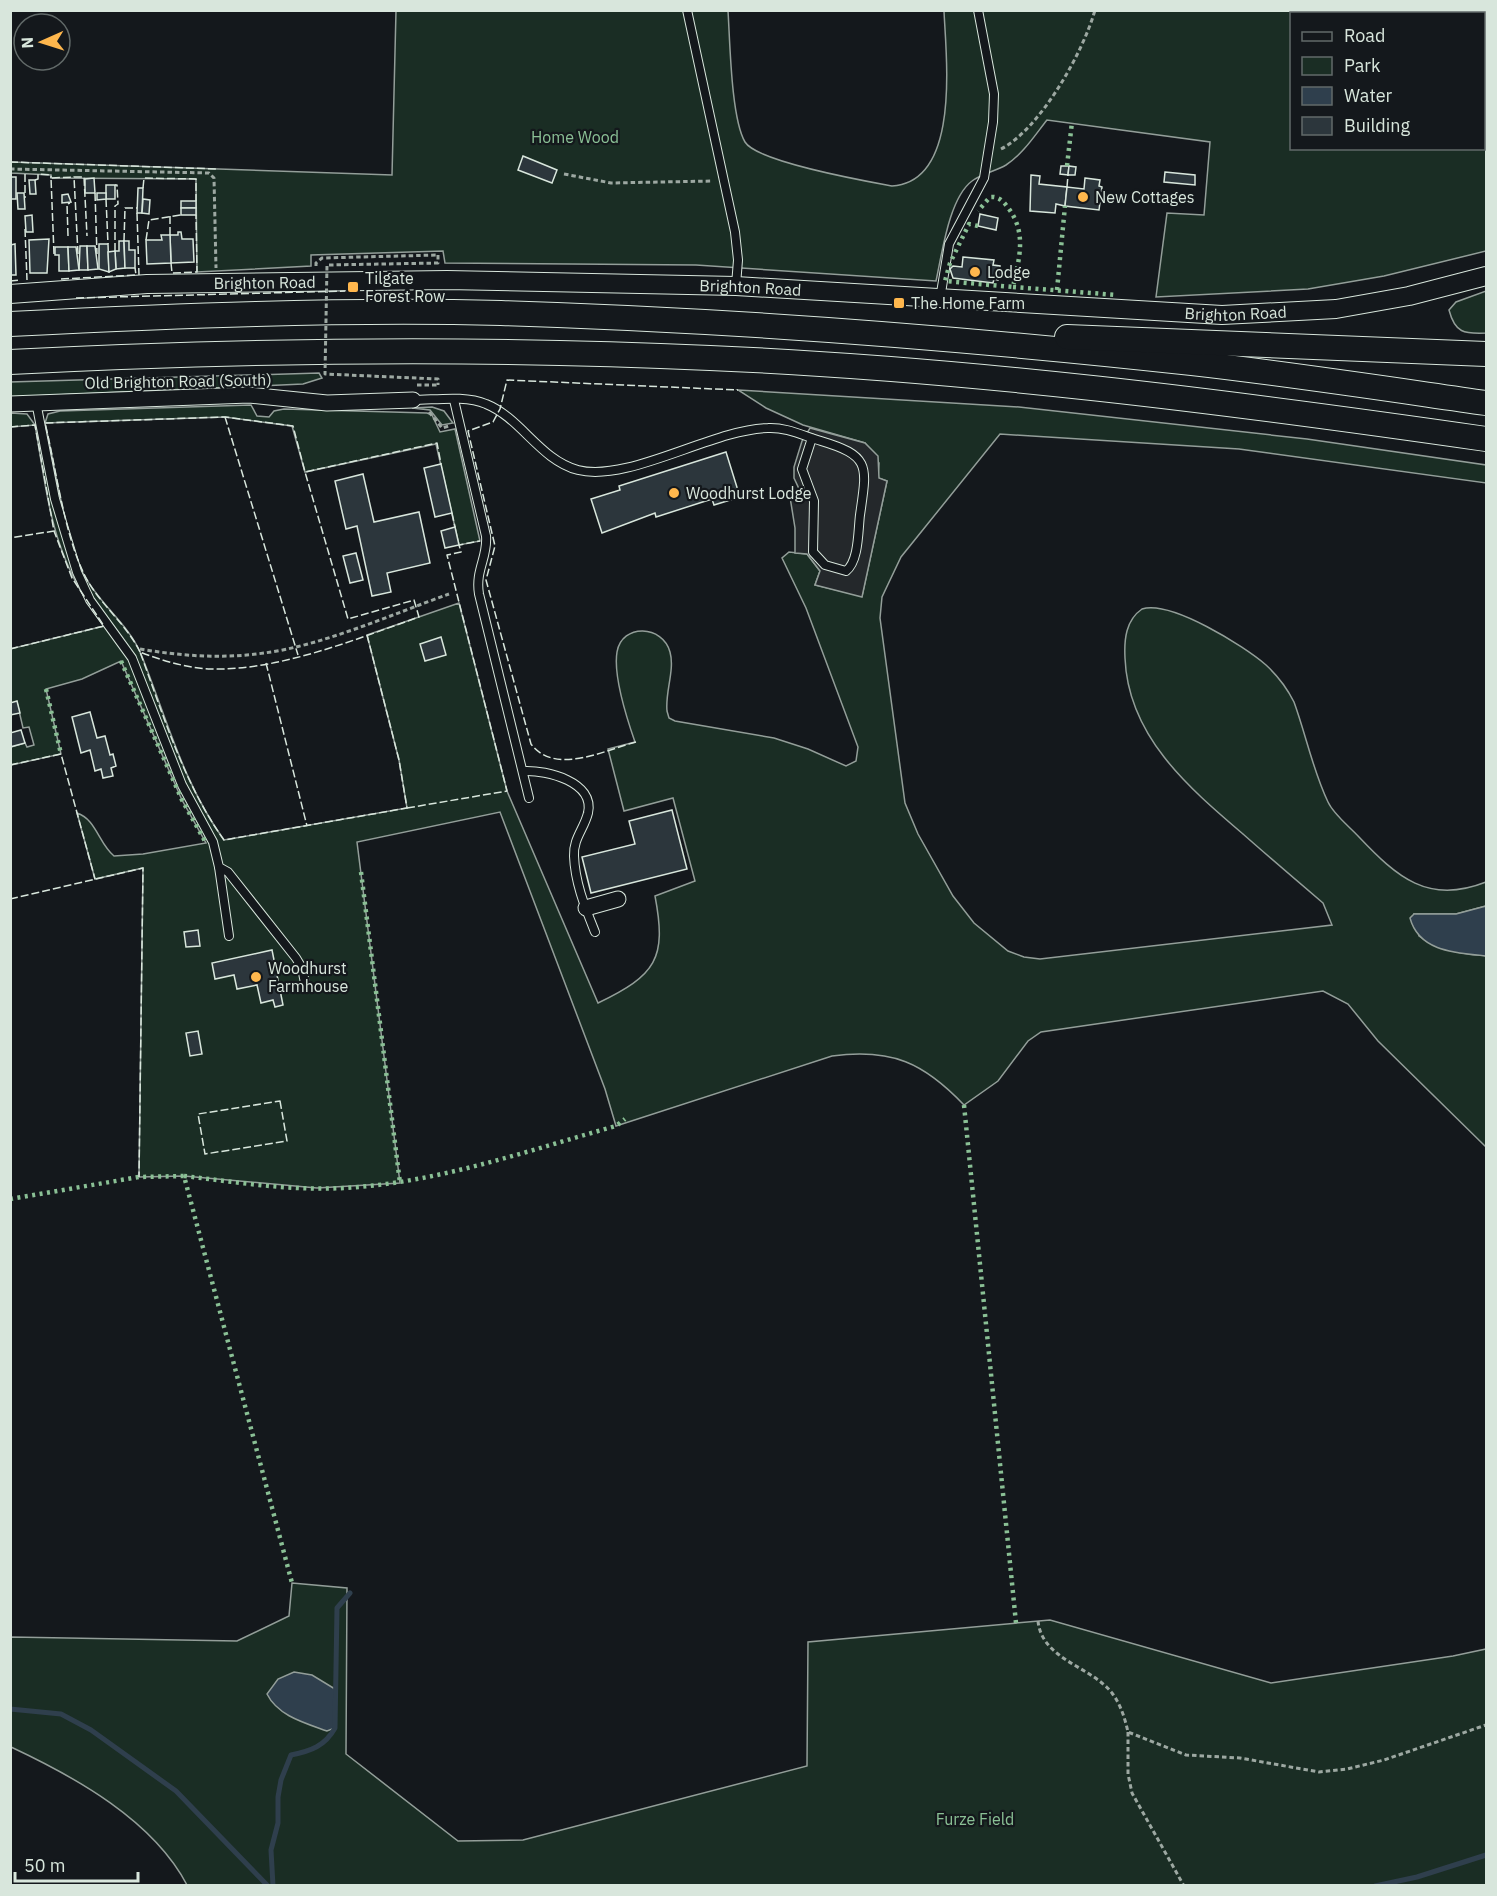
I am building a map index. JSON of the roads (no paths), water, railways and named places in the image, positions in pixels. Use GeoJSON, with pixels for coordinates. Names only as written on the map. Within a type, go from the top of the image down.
{"type":"FeatureCollection","features":[{"type":"Feature","properties":{"kind":"highway"},"geometry":{"type":"LineString","coordinates":[[10,324],[171,316],[485,313],[712,322],[882,334],[1191,363],[1486,403]]}},
{"type":"Feature","properties":{"kind":"highway"},"geometry":{"type":"LineString","coordinates":[[882,334],[1146,339],[1486,354]]}},
{"type":"Feature","properties":{"kind":"highway"},"geometry":{"type":"LineString","coordinates":[[10,362],[171,354],[389,351],[713,358],[932,372],[1158,394],[1486,439]]}},
{"type":"Feature","properties":{"kind":"street","name":"Brighton Road"},"geometry":{"type":"LineString","coordinates":[[10,294],[216,282],[447,280],[736,286],[1176,314],[1287,313],[1388,301],[1486,276]]}},
{"type":"Feature","properties":{"kind":"street","name":"Old Brighton Road (South)"},"geometry":{"type":"LineString","coordinates":[[10,404],[249,395],[327,403],[408,400]]}},
{"type":"Feature","properties":{"kind":"street"},"geometry":{"type":"LineString","coordinates":[[586,908],[618,899]]}},
{"type":"Feature","properties":{"kind":"lane"},"geometry":{"type":"LineString","coordinates":[[687,10],[735,232],[738,260],[736,286]]}},
{"type":"Feature","properties":{"kind":"lane"},"geometry":{"type":"LineString","coordinates":[[940,300],[949,244],[958,222],[983,182],[995,104],[978,10]]}},
{"type":"Feature","properties":{"kind":"lane","name":"Old Brighton Road (South)"},"geometry":{"type":"LineString","coordinates":[[408,400],[472,400],[496,409],[549,454],[577,470],[625,467],[751,429],[777,428],[812,438],[852,451],[862,467],[864,488],[854,558],[846,571],[825,565],[813,552],[814,501],[802,469],[812,438]]}},
{"type":"Feature","properties":{"kind":"lane"},"geometry":{"type":"LineString","coordinates":[[454,400],[486,536],[486,548],[477,577],[479,594],[529,798]]}},
{"type":"Feature","properties":{"kind":"lane"},"geometry":{"type":"LineString","coordinates":[[36,402],[56,499],[77,572],[90,600],[126,647],[139,673],[185,791],[213,842],[229,936]]}},
{"type":"Feature","properties":{"kind":"lane"},"geometry":{"type":"LineString","coordinates":[[524,771],[541,771],[559,777],[576,786],[586,796],[588,811],[576,836],[574,856],[586,908],[595,932]]}},
{"type":"Feature","properties":{"kind":"lane"},"geometry":{"type":"LineString","coordinates":[[219,867],[228,872],[296,958],[302,968],[305,983]]}},
{"type":"Feature","properties":{"kind":"water"},"geometry":{"type":"Polygon","coordinates":[[[1486,906],[1486,956],[1452,952],[1430,944],[1415,929],[1410,918],[1414,914],[1456,914],[1486,906]]]}},
{"type":"Feature","properties":{"kind":"water"},"geometry":{"type":"Polygon","coordinates":[[[294,1672],[312,1675],[335,1689],[335,1728],[327,1731],[301,1722],[272,1702],[267,1694],[278,1679],[294,1672]]]}},
{"type":"Feature","properties":{"kind":"waterway"},"geometry":{"type":"LineString","coordinates":[[273,1886],[271,1850],[278,1823],[278,1797],[281,1780],[291,1755],[317,1747],[335,1728],[337,1608],[350,1593]]}},
{"type":"Feature","properties":{"kind":"waterway"},"geometry":{"type":"LineString","coordinates":[[10,1709],[61,1714],[91,1730],[176,1791],[268,1886]]}},
{"type":"Feature","properties":{"kind":"waterway"},"geometry":{"type":"LineString","coordinates":[[1375,1886],[1417,1877],[1486,1855]]}},
{"type":"Feature","properties":{"kind":"place","name":"New Cottages"},"geometry":{"type":"Point","coordinates":[1083,197]}},
{"type":"Feature","properties":{"kind":"place","name":"Lodge"},"geometry":{"type":"Point","coordinates":[975,272]}},
{"type":"Feature","properties":{"kind":"place","name":"Tilgate Forest Row"},"geometry":{"type":"Point","coordinates":[353,287]}},
{"type":"Feature","properties":{"kind":"place","name":"The Home Farm"},"geometry":{"type":"Point","coordinates":[899,303]}},
{"type":"Feature","properties":{"kind":"place","name":"Woodhurst Lodge"},"geometry":{"type":"Point","coordinates":[674,493]}},
{"type":"Feature","properties":{"kind":"place","name":"Woodhurst Farmhouse"},"geometry":{"type":"Point","coordinates":[256,977]}},
{"type":"Feature","properties":{"kind":"park label","name":"Home Wood"},"geometry":{"type":"Point","coordinates":[575,137]}},
{"type":"Feature","properties":{"kind":"park label","name":"Furze Field"},"geometry":{"type":"Point","coordinates":[975,1819]}}]}
